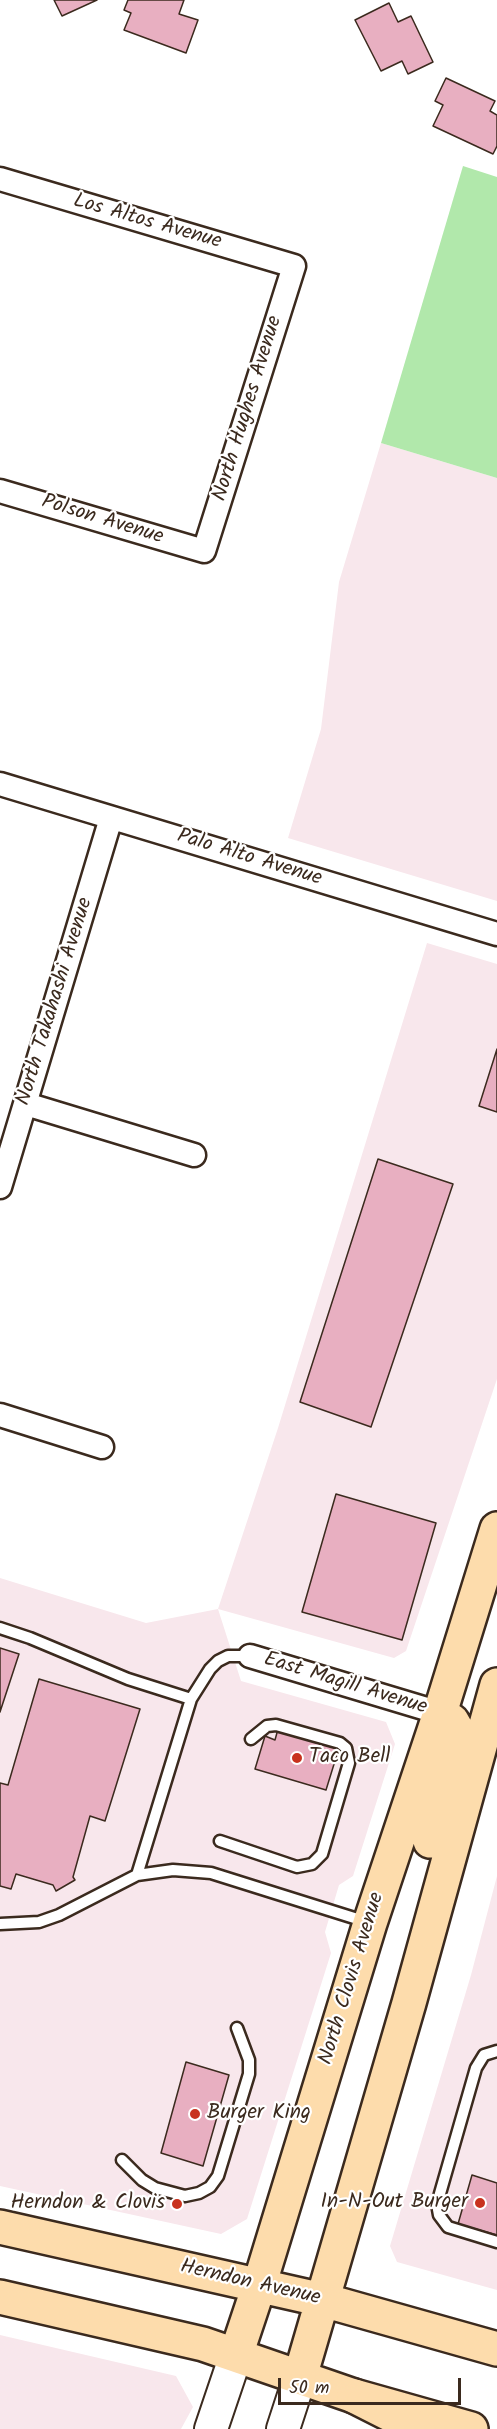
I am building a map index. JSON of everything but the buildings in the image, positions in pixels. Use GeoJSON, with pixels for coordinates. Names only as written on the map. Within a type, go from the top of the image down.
{"type":"FeatureCollection","features":[{"type":"Feature","properties":{"kind":"main road","name":"North Clovis Avenue"},"geometry":{"type":"LineString","coordinates":[[211,2429],[259,2286],[370,1923],[440,1713],[497,1529]]}},
{"type":"Feature","properties":{"kind":"main road"},"geometry":{"type":"LineString","coordinates":[[283,2429],[323,2300],[491,1721],[497,1685]]}},
{"type":"Feature","properties":{"kind":"main road"},"geometry":{"type":"LineString","coordinates":[[409,2002],[419,1882],[456,1728],[452,1721],[440,1713]]}},
{"type":"Feature","properties":{"kind":"main road","name":"Herndon Avenue"},"geometry":{"type":"LineString","coordinates":[[0,2227],[323,2300],[497,2349]]}},
{"type":"Feature","properties":{"kind":"main road"},"geometry":{"type":"LineString","coordinates":[[0,2297],[195,2342],[354,2396],[471,2429]]}},
{"type":"Feature","properties":{"kind":"main road"},"geometry":{"type":"LineString","coordinates":[[354,2396],[419,2429]]}},
{"type":"Feature","properties":{"kind":"street","name":"Los Altos Avenue"},"geometry":{"type":"LineString","coordinates":[[0,179],[294,266]]}},
{"type":"Feature","properties":{"kind":"street","name":"North Hughes Avenue"},"geometry":{"type":"LineString","coordinates":[[204,551],[294,266]]}},
{"type":"Feature","properties":{"kind":"street","name":"Polson Avenue"},"geometry":{"type":"LineString","coordinates":[[0,491],[204,551]]}},
{"type":"Feature","properties":{"kind":"street","name":"Palo Alto Avenue"},"geometry":{"type":"LineString","coordinates":[[0,784],[497,934]]}},
{"type":"Feature","properties":{"kind":"street","name":"North Takahashi Avenue"},"geometry":{"type":"LineString","coordinates":[[0,1187],[111,818]]}},
{"type":"Feature","properties":{"kind":"street"},"geometry":{"type":"LineString","coordinates":[[26,1104],[194,1155]]}},
{"type":"Feature","properties":{"kind":"street"},"geometry":{"type":"LineString","coordinates":[[0,1415],[102,1447]]}},
{"type":"Feature","properties":{"kind":"street","name":"East Magill Avenue"},"geometry":{"type":"LineString","coordinates":[[250,1656],[440,1713]]}},
{"type":"Feature","properties":{"kind":"lane"},"geometry":{"type":"LineString","coordinates":[[0,1628],[30,1638],[128,1679],[190,1699]]}},
{"type":"Feature","properties":{"kind":"lane"},"geometry":{"type":"LineString","coordinates":[[137,1875],[190,1699],[218,1661],[228,1656],[250,1656]]}},
{"type":"Feature","properties":{"kind":"lane"},"geometry":{"type":"LineString","coordinates":[[220,1841],[297,1867],[312,1864],[322,1854],[348,1763],[346,1748],[340,1743],[276,1725],[267,1726],[251,1739]]}},
{"type":"Feature","properties":{"kind":"lane"},"geometry":{"type":"LineString","coordinates":[[0,1924],[26,1924],[59,1915],[137,1875],[173,1870],[211,1873],[370,1923]]}},
{"type":"Feature","properties":{"kind":"lane"},"geometry":{"type":"LineString","coordinates":[[122,2160],[142,2180],[156,2188],[185,2196],[199,2193],[210,2187],[218,2176],[249,2074],[249,2060],[237,2028]]}},
{"type":"Feature","properties":{"kind":"lane"},"geometry":{"type":"LineString","coordinates":[[497,2051],[484,2055],[476,2068],[437,2204],[439,2215],[448,2227],[497,2242]]}},
{"type":"Feature","properties":{"kind":"shaded area"},"geometry":{"type":"Polygon","coordinates":[[[381,443],[497,478],[497,901],[288,838],[321,729],[339,582],[381,443]]]}},
{"type":"Feature","properties":{"kind":"shaded area"},"geometry":{"type":"Polygon","coordinates":[[[427,943],[497,964],[497,1379],[406,1651],[394,1658],[218,1609],[278,1428],[427,943]]]}},
{"type":"Feature","properties":{"kind":"shaded area"},"geometry":{"type":"Polygon","coordinates":[[[0,1578],[146,1623],[218,1609],[241,1681],[386,1722],[395,1744],[353,1876],[339,1885],[325,1932],[331,1953],[247,2219],[221,2234],[0,2186],[0,1578]]]}},
{"type":"Feature","properties":{"kind":"shaded area"},"geometry":{"type":"Polygon","coordinates":[[[497,1876],[497,2290],[397,2262],[390,2246],[471,1975],[497,1876]]]}},
{"type":"Feature","properties":{"kind":"shaded area"},"geometry":{"type":"Polygon","coordinates":[[[0,2335],[176,2376],[193,2407],[181,2429],[0,2429],[0,2335]]]}},
{"type":"Feature","properties":{"kind":"green space"},"geometry":{"type":"Polygon","coordinates":[[[463,166],[497,177],[497,478],[381,443],[463,166]]]}},
{"type":"Feature","properties":{"kind":"place","name":"Taco Bell"},"geometry":{"type":"Point","coordinates":[297,1758]}},
{"type":"Feature","properties":{"kind":"place","name":"Burger King"},"geometry":{"type":"Point","coordinates":[195,2114]}},
{"type":"Feature","properties":{"kind":"place","name":"In-N-Out Burger"},"geometry":{"type":"Point","coordinates":[480,2203]}},
{"type":"Feature","properties":{"kind":"place","name":"Herndon & Clovis"},"geometry":{"type":"Point","coordinates":[177,2204]}}]}
